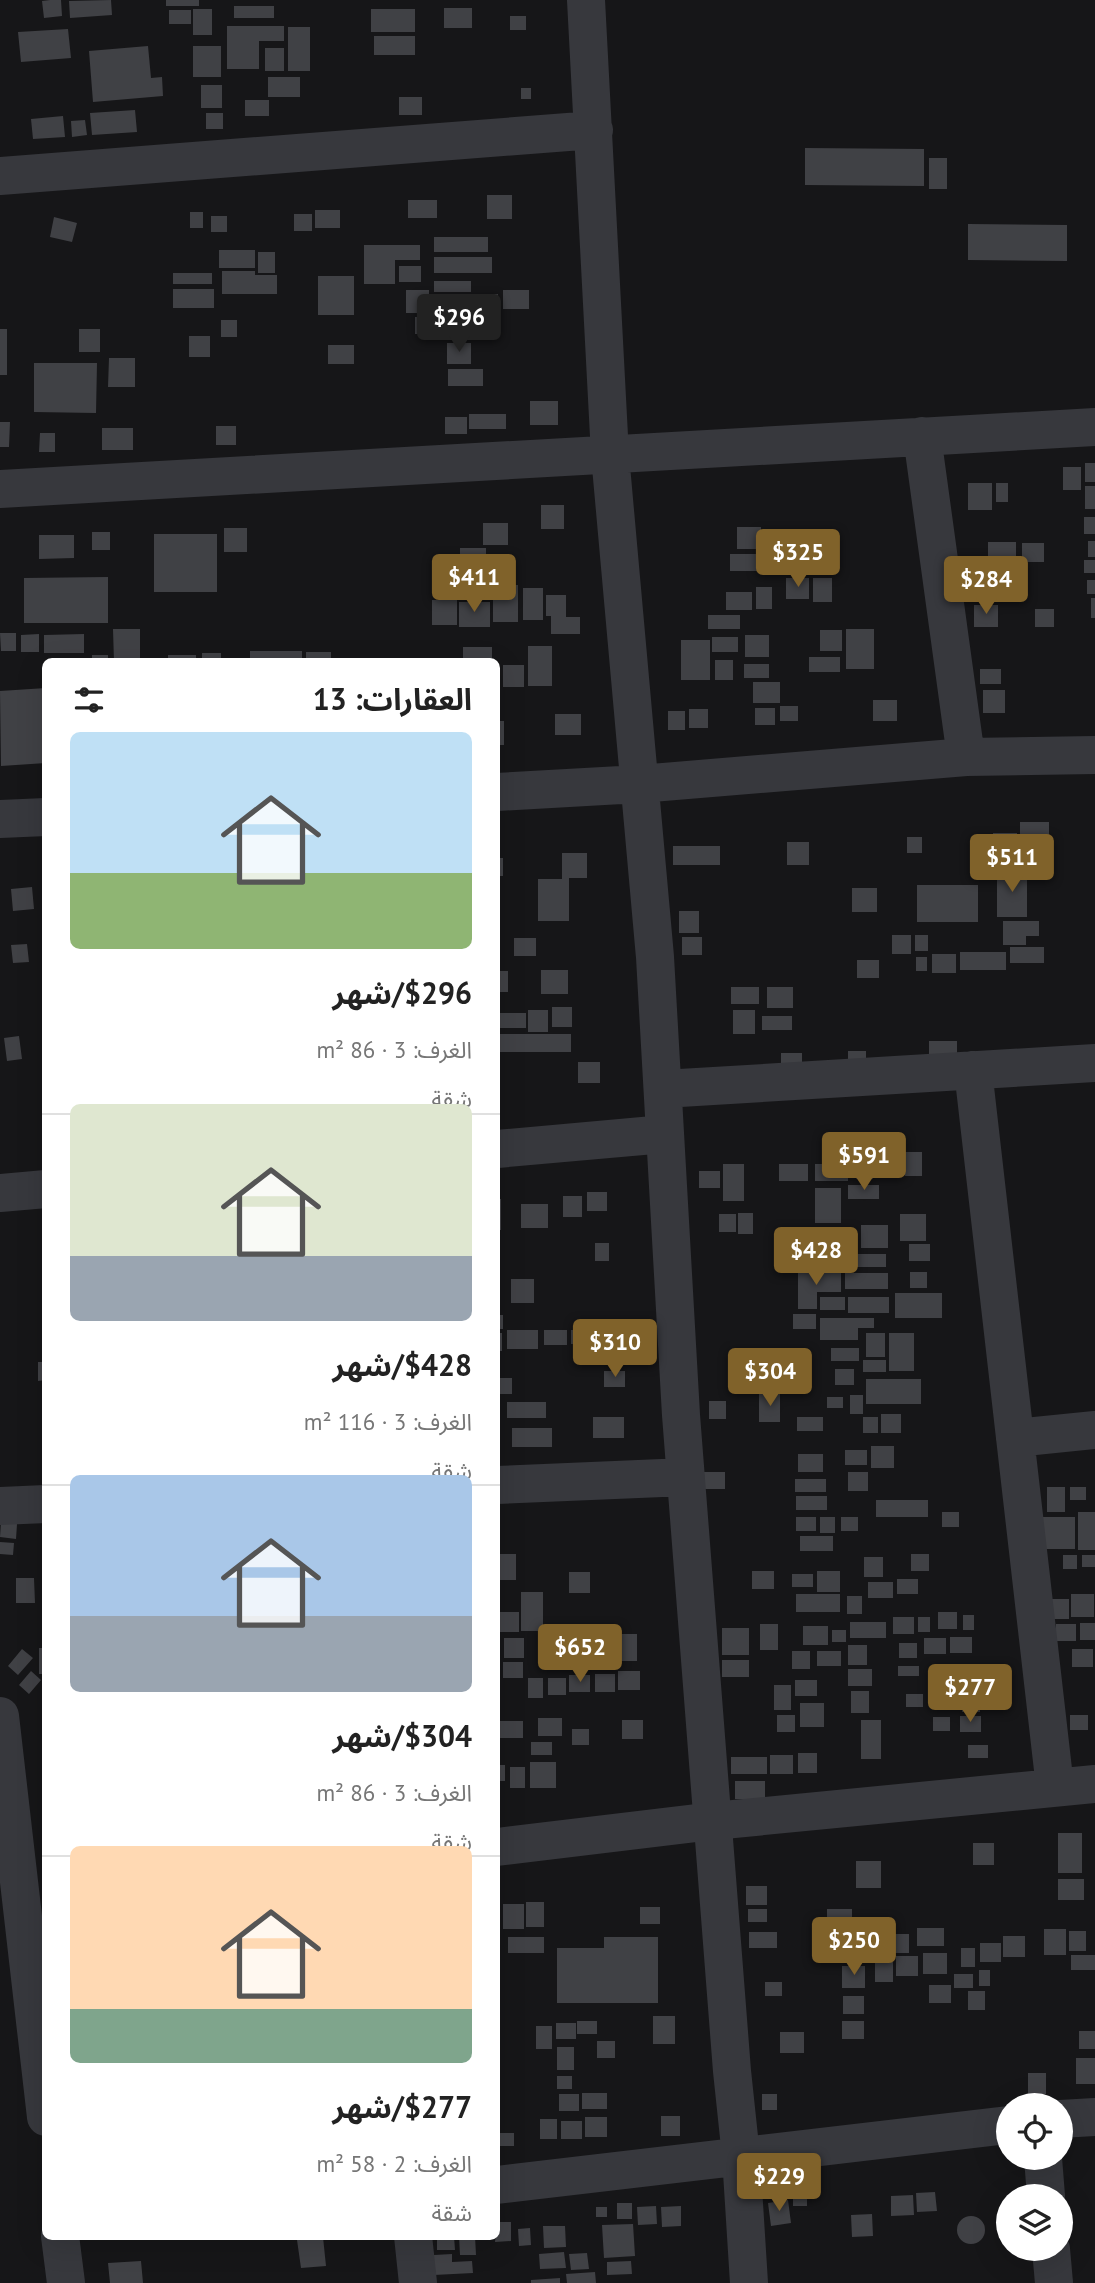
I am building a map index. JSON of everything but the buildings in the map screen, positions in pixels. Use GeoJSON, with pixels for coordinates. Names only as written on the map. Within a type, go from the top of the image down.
{"type":"FeatureCollection","features":[{"type":"Feature","properties":{"kind":"street"},"geometry":{"type":"LineString","coordinates":[[586,0],[610,455],[655,957],[686,1477],[749,2283]]}},
{"type":"Feature","properties":{"kind":"street"},"geometry":{"type":"LineString","coordinates":[[0,176],[594,130]]}},
{"type":"Feature","properties":{"kind":"street"},"geometry":{"type":"LineString","coordinates":[[0,489],[1095,427]]}},
{"type":"Feature","properties":{"kind":"street"},"geometry":{"type":"LineString","coordinates":[[922,436],[966,757]]}},
{"type":"Feature","properties":{"kind":"street"},"geometry":{"type":"LineString","coordinates":[[500,792],[639,784],[966,757],[1095,755]]}},
{"type":"Feature","properties":{"kind":"street"},"geometry":{"type":"LineString","coordinates":[[0,819],[42,817]]}},
{"type":"Feature","properties":{"kind":"street"},"geometry":{"type":"LineString","coordinates":[[663,1088],[1095,1063]]}},
{"type":"Feature","properties":{"kind":"street"},"geometry":{"type":"LineString","coordinates":[[973,1070],[1055,1787]]}},
{"type":"Feature","properties":{"kind":"street"},"geometry":{"type":"LineString","coordinates":[[500,1149],[665,1134]]}},
{"type":"Feature","properties":{"kind":"street"},"geometry":{"type":"LineString","coordinates":[[0,1193],[42,1189]]}},
{"type":"Feature","properties":{"kind":"street"},"geometry":{"type":"LineString","coordinates":[[1015,1438],[1095,1430]]}},
{"type":"Feature","properties":{"kind":"street"},"geometry":{"type":"LineString","coordinates":[[500,1485],[686,1477]]}},
{"type":"Feature","properties":{"kind":"street"},"geometry":{"type":"LineString","coordinates":[[0,1506],[42,1504]]}},
{"type":"Feature","properties":{"kind":"street"},"geometry":{"type":"LineString","coordinates":[[0,1716],[42,2079]]}},
{"type":"Feature","properties":{"kind":"street"},"geometry":{"type":"LineString","coordinates":[[500,1847],[713,1821],[1095,1784]]}},
{"type":"Feature","properties":{"kind":"street"},"geometry":{"type":"LineString","coordinates":[[1073,2118],[1095,2117]]}},
{"type":"Feature","properties":{"kind":"street"},"geometry":{"type":"LineString","coordinates":[[500,2185],[996,2126]]}},
{"type":"Feature","properties":{"kind":"street"},"geometry":{"type":"LineString","coordinates":[[61,2240],[66,2283]]}},
{"type":"Feature","properties":{"kind":"street"},"geometry":{"type":"LineString","coordinates":[[413,2240],[418,2283]]}},
{"type":"Feature","properties":{"kind":"street"},"geometry":{"type":"LineString","coordinates":[[1052,2261],[1054,2283]]}}]}
